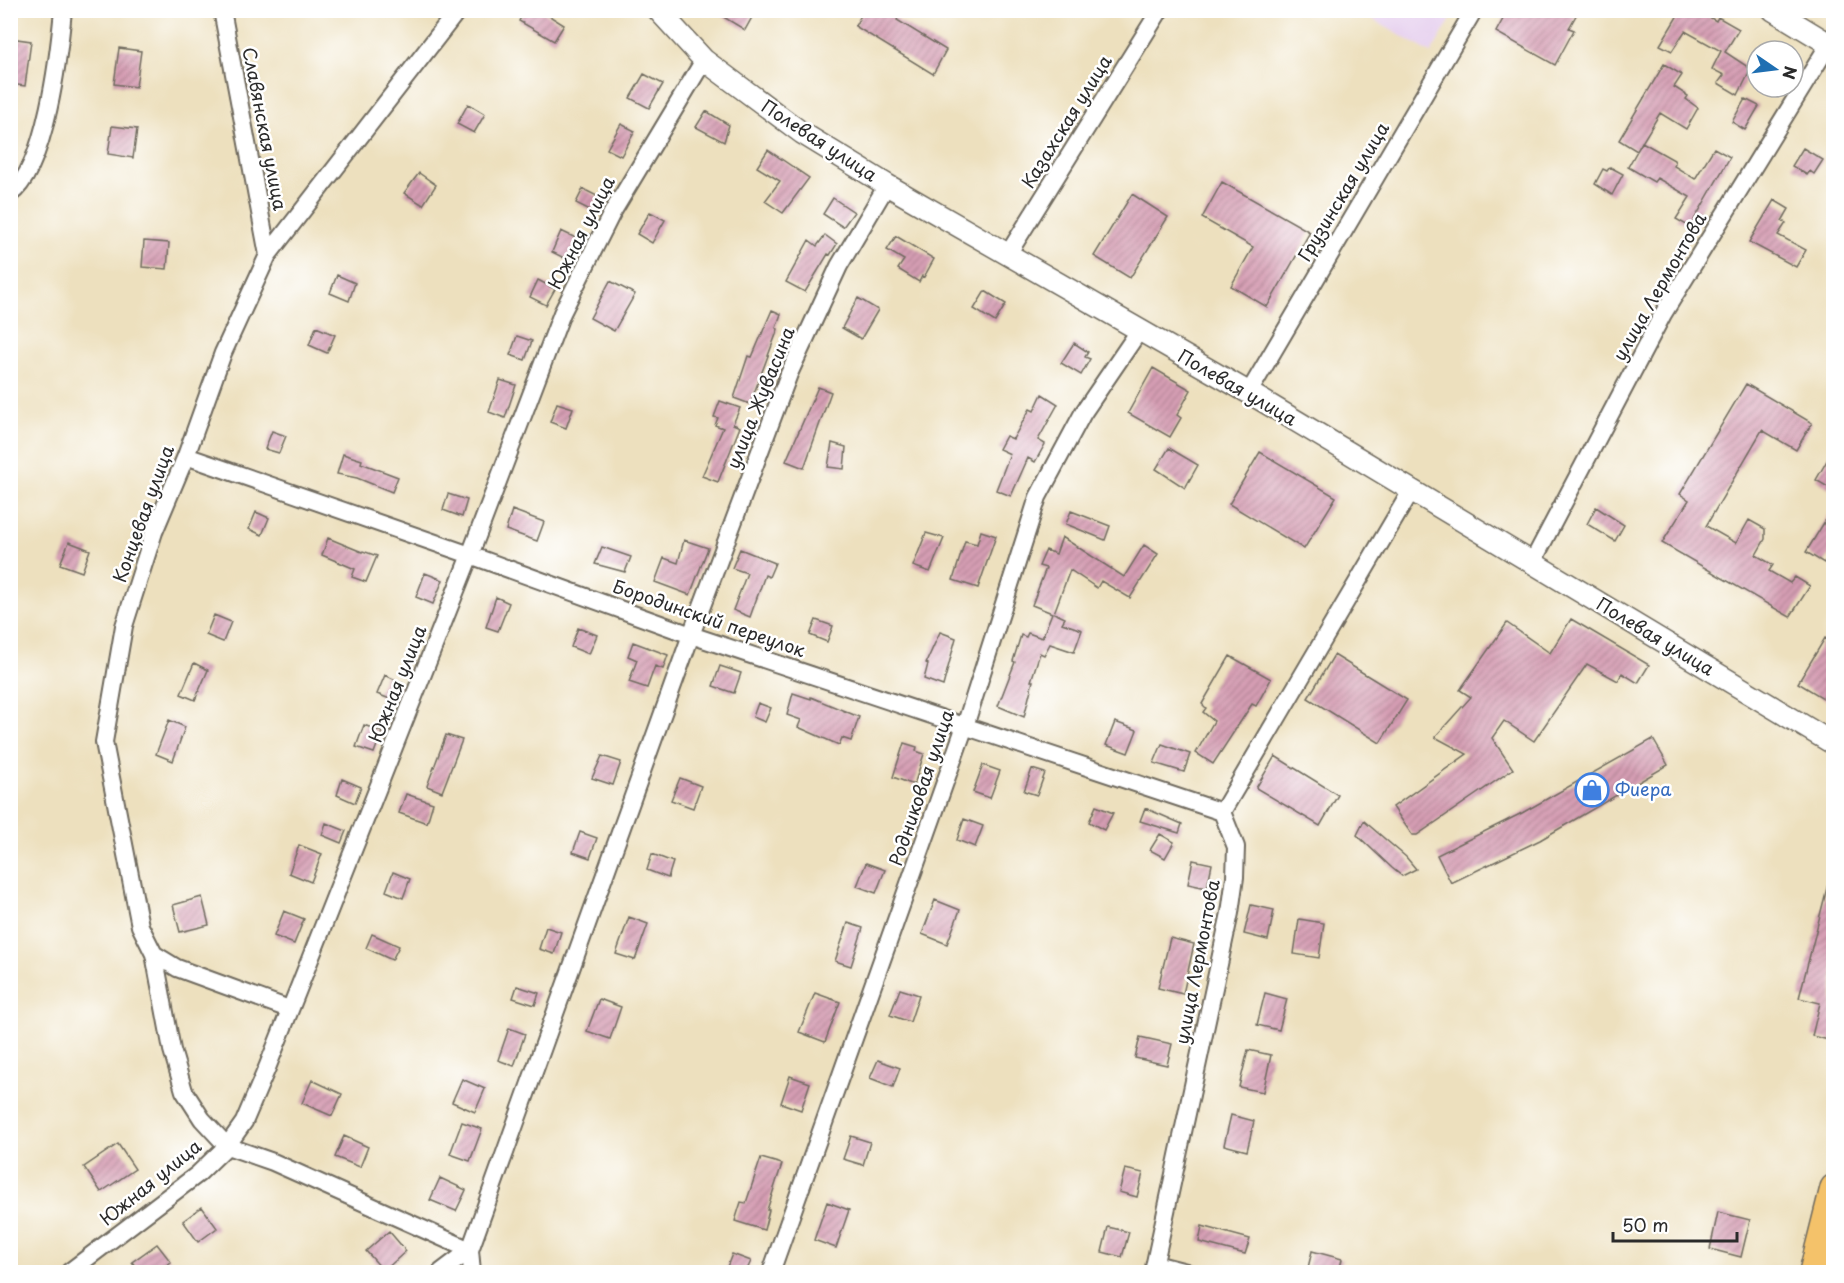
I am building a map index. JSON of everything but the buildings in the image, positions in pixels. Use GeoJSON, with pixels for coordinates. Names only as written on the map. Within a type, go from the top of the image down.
{"type":"FeatureCollection","features":[{"type":"Feature","properties":{"kind":"main road"},"geometry":{"type":"LineString","coordinates":[[1813,1272],[1833,1188]]}},
{"type":"Feature","properties":{"kind":"street"},"geometry":{"type":"LineString","coordinates":[[11,194],[20,187],[42,134],[63,10]]}},
{"type":"Feature","properties":{"kind":"street","name":"Славянская улица"},"geometry":{"type":"LineString","coordinates":[[222,10],[268,255]]}},
{"type":"Feature","properties":{"kind":"street","name":"Концевая улица"},"geometry":{"type":"LineString","coordinates":[[228,1146],[202,1119],[184,1091],[172,1050],[154,954],[140,926],[104,742],[124,626],[154,532],[186,456],[223,352],[268,255],[458,10]]}},
{"type":"Feature","properties":{"kind":"street","name":"Полевая улица"},"geometry":{"type":"LineString","coordinates":[[658,10],[704,60],[802,133],[887,185],[1248,394],[1833,744]]}},
{"type":"Feature","properties":{"kind":"street","name":"Казахская улица"},"geometry":{"type":"LineString","coordinates":[[1008,254],[1160,10]]}},
{"type":"Feature","properties":{"kind":"street","name":"Грузинская улица"},"geometry":{"type":"LineString","coordinates":[[1248,394],[1474,10]]}},
{"type":"Feature","properties":{"kind":"street"},"geometry":{"type":"LineString","coordinates":[[1773,10],[1832,43]]}},
{"type":"Feature","properties":{"kind":"street","name":"улица Лермонтова"},"geometry":{"type":"LineString","coordinates":[[1532,564],[1663,314],[1832,43]]}},
{"type":"Feature","properties":{"kind":"street","name":"Южная улица"},"geometry":{"type":"LineString","coordinates":[[69,1272],[198,1174],[228,1146],[243,1122],[267,1068],[470,555],[562,313],[612,213],[704,60]]}},
{"type":"Feature","properties":{"kind":"street","name":"улица Жувасина"},"geometry":{"type":"LineString","coordinates":[[470,1251],[691,635],[789,374],[839,266],[887,185]]}},
{"type":"Feature","properties":{"kind":"street","name":"Родниковая улица"},"geometry":{"type":"LineString","coordinates":[[771,1272],[965,726],[1038,497],[1083,413],[1139,331]]}},
{"type":"Feature","properties":{"kind":"street","name":"Бородинский переулок"},"geometry":{"type":"LineString","coordinates":[[186,456],[691,635],[1222,812]]}},
{"type":"Feature","properties":{"kind":"street"},"geometry":{"type":"LineString","coordinates":[[1222,812],[1411,491]]}},
{"type":"Feature","properties":{"kind":"street","name":"улица Лермонтова"},"geometry":{"type":"LineString","coordinates":[[1154,1268],[1236,877],[1236,847],[1222,812]]}},
{"type":"Feature","properties":{"kind":"street"},"geometry":{"type":"LineString","coordinates":[[154,954],[177,968],[290,1009]]}},
{"type":"Feature","properties":{"kind":"street"},"geometry":{"type":"LineString","coordinates":[[228,1146],[273,1162],[470,1251]]}},
{"type":"Feature","properties":{"kind":"street"},"geometry":{"type":"LineString","coordinates":[[441,1272],[470,1251]]}},
{"type":"Feature","properties":{"kind":"street"},"geometry":{"type":"LineString","coordinates":[[470,1251],[472,1272]]}},
{"type":"Feature","properties":{"kind":"street"},"geometry":{"type":"LineString","coordinates":[[1154,1268],[1186,1272]]}},
{"type":"Feature","properties":{"kind":"shaded area"},"geometry":{"type":"Polygon","coordinates":[[[1358,11],[1456,11],[1431,53],[1358,11]]]}},
{"type":"Feature","properties":{"kind":"tram line"},"geometry":{"type":"LineString","coordinates":[[1829,1272],[1834,1254]]}},
{"type":"Feature","properties":{"kind":"place","name":"Фиера"},"geometry":{"type":"Point","coordinates":[1592,790]}}]}
